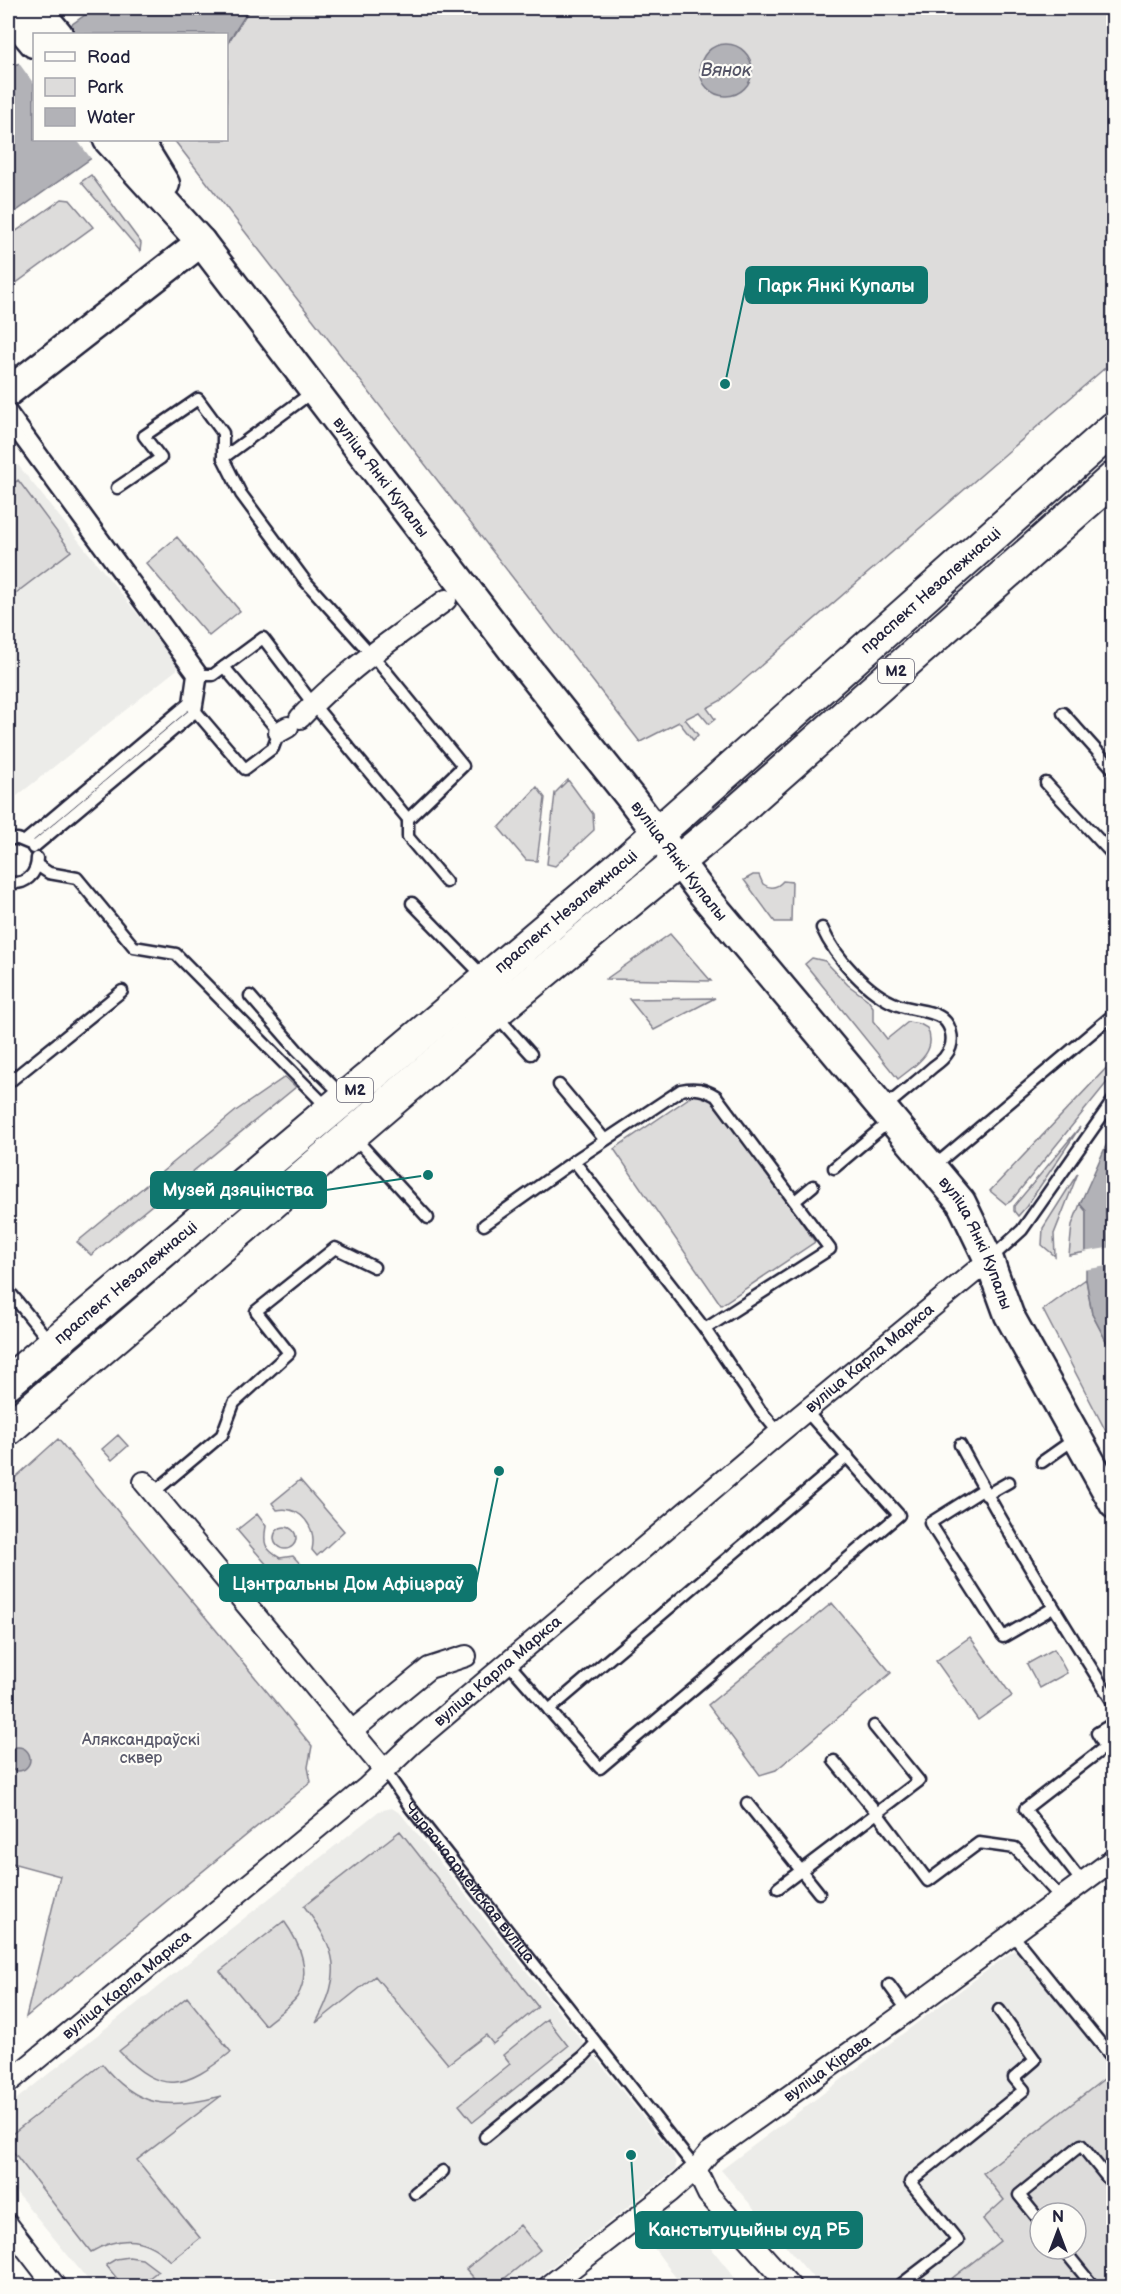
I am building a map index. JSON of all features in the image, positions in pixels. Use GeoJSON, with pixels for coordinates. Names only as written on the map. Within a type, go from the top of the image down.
{"type":"FeatureCollection","features":[{"type":"Feature","properties":{"kind":"main road"},"geometry":{"type":"LineString","coordinates":[[36,8],[48,33]]}},
{"type":"Feature","properties":{"kind":"main road"},"geometry":{"type":"LineString","coordinates":[[8,12],[43,33]]}},
{"type":"Feature","properties":{"kind":"main road","name":"вуліца Янкі Купалы"},"geometry":{"type":"LineString","coordinates":[[120,141],[315,390],[453,590],[961,1202],[989,1260],[1009,1315],[1113,1504]]}},
{"type":"Feature","properties":{"kind":"main road"},"geometry":{"type":"LineString","coordinates":[[8,392],[201,242]]}},
{"type":"Feature","properties":{"kind":"main road","name":"праспект Незалежнасці"},"geometry":{"type":"LineString","coordinates":[[8,1382],[656,834],[1113,428]]}},
{"type":"Feature","properties":{"kind":"main road","name":"праспект Незалежнасці"},"geometry":{"type":"LineString","coordinates":[[8,1429],[494,1014],[678,862],[1113,478]]}},
{"type":"Feature","properties":{"kind":"street"},"geometry":{"type":"LineString","coordinates":[[298,716],[370,653],[453,590]]}},
{"type":"Feature","properties":{"kind":"street","name":"вуліца Карла Маркса"},"geometry":{"type":"LineString","coordinates":[[8,2083],[367,1787],[413,1743],[779,1433],[989,1260]]}},
{"type":"Feature","properties":{"kind":"street","name":"Чырвонаармейская вуліца"},"geometry":{"type":"LineString","coordinates":[[148,1487],[385,1771]]}},
{"type":"Feature","properties":{"kind":"street"},"geometry":{"type":"LineString","coordinates":[[352,1731],[429,1668],[466,1656]]}},
{"type":"Feature","properties":{"kind":"street","name":"вуліца Кірава"},"geometry":{"type":"LineString","coordinates":[[555,2285],[696,2169],[709,2153],[908,2011],[1113,1859]]}},
{"type":"Feature","properties":{"kind":"street","name":"Чырвонаармейская вуліца"},"geometry":{"type":"LineString","coordinates":[[696,2169],[708,2194],[790,2286]]}},
{"type":"Feature","properties":{"kind":"street"},"geometry":{"type":"LineString","coordinates":[[8,2225],[55,2286]]}},
{"type":"Feature","properties":{"kind":"lane"},"geometry":{"type":"LineString","coordinates":[[223,458],[315,390]]}},
{"type":"Feature","properties":{"kind":"lane"},"geometry":{"type":"LineString","coordinates":[[117,488],[161,458],[144,436],[198,399],[223,433],[223,458],[241,494],[306,582],[370,653],[463,766],[408,819],[408,837],[446,882]]}},
{"type":"Feature","properties":{"kind":"lane"},"geometry":{"type":"LineString","coordinates":[[8,407],[198,674],[193,707],[29,844]]}},
{"type":"Feature","properties":{"kind":"lane"},"geometry":{"type":"LineString","coordinates":[[8,423],[198,674],[213,675],[263,638],[298,716]]}},
{"type":"Feature","properties":{"kind":"lane"},"geometry":{"type":"LineString","coordinates":[[1113,586],[1113,650]]}},
{"type":"Feature","properties":{"kind":"lane"},"geometry":{"type":"LineString","coordinates":[[224,667],[298,716],[408,819]]}},
{"type":"Feature","properties":{"kind":"lane"},"geometry":{"type":"LineString","coordinates":[[193,707],[245,768],[273,748],[298,716]]}},
{"type":"Feature","properties":{"kind":"lane"},"geometry":{"type":"LineString","coordinates":[[1063,713],[1113,770]]}},
{"type":"Feature","properties":{"kind":"lane"},"geometry":{"type":"LineString","coordinates":[[1046,783],[1113,856]]}},
{"type":"Feature","properties":{"kind":"lane"},"geometry":{"type":"LineString","coordinates":[[8,839],[18,838],[29,844],[37,865],[49,873],[77,878],[134,947],[176,954],[338,1105]]}},
{"type":"Feature","properties":{"kind":"lane"},"geometry":{"type":"LineString","coordinates":[[9,885],[31,877],[37,865]]}},
{"type":"Feature","properties":{"kind":"lane"},"geometry":{"type":"LineString","coordinates":[[412,903],[486,979]]}},
{"type":"Feature","properties":{"kind":"lane"},"geometry":{"type":"LineString","coordinates":[[822,928],[844,963],[873,990],[893,1003],[915,1011],[931,1012],[943,1019],[951,1029],[952,1041],[947,1055],[834,1168]]}},
{"type":"Feature","properties":{"kind":"lane"},"geometry":{"type":"LineString","coordinates":[[8,1083],[122,991]]}},
{"type":"Feature","properties":{"kind":"lane"},"geometry":{"type":"LineString","coordinates":[[250,996],[297,1050],[338,1105]]}},
{"type":"Feature","properties":{"kind":"lane"},"geometry":{"type":"LineString","coordinates":[[494,1014],[531,1054]]}},
{"type":"Feature","properties":{"kind":"lane"},"geometry":{"type":"LineString","coordinates":[[932,1168],[1113,1014]]}},
{"type":"Feature","properties":{"kind":"lane"},"geometry":{"type":"LineString","coordinates":[[559,1086],[605,1140]]}},
{"type":"Feature","properties":{"kind":"lane"},"geometry":{"type":"LineString","coordinates":[[483,1225],[681,1090],[705,1089],[716,1096],[830,1249],[705,1329]]}},
{"type":"Feature","properties":{"kind":"lane"},"geometry":{"type":"LineString","coordinates":[[989,1260],[1022,1230],[1113,1099]]}},
{"type":"Feature","properties":{"kind":"lane"},"geometry":{"type":"LineString","coordinates":[[352,1135],[428,1218]]}},
{"type":"Feature","properties":{"kind":"lane"},"geometry":{"type":"LineString","coordinates":[[574,1161],[705,1329],[760,1410],[779,1433]]}},
{"type":"Feature","properties":{"kind":"lane"},"geometry":{"type":"LineString","coordinates":[[795,1202],[813,1186]]}},
{"type":"Feature","properties":{"kind":"lane"},"geometry":{"type":"LineString","coordinates":[[148,1487],[222,1435],[234,1403],[289,1353],[256,1311],[335,1248],[374,1267]]}},
{"type":"Feature","properties":{"kind":"lane"},"geometry":{"type":"LineString","coordinates":[[8,1290],[52,1344]]}},
{"type":"Feature","properties":{"kind":"lane"},"geometry":{"type":"LineString","coordinates":[[508,1663],[600,1768],[680,1701],[899,1515],[806,1411]]}},
{"type":"Feature","properties":{"kind":"lane"},"geometry":{"type":"LineString","coordinates":[[1042,1462],[1076,1438]]}},
{"type":"Feature","properties":{"kind":"lane"},"geometry":{"type":"LineString","coordinates":[[960,1445],[1053,1608],[1113,1704]]}},
{"type":"Feature","properties":{"kind":"lane"},"geometry":{"type":"LineString","coordinates":[[549,1710],[848,1456]]}},
{"type":"Feature","properties":{"kind":"lane"},"geometry":{"type":"LineString","coordinates":[[1009,1482],[985,1492],[930,1523],[1003,1637],[1053,1608]]}},
{"type":"Feature","properties":{"kind":"lane"},"geometry":{"type":"LineString","coordinates":[[1082,1882],[1025,1809],[1105,1748],[1097,1733],[1113,1722]]}},
{"type":"Feature","properties":{"kind":"lane"},"geometry":{"type":"LineString","coordinates":[[778,1888],[920,1781],[874,1726]]}},
{"type":"Feature","properties":{"kind":"lane"},"geometry":{"type":"LineString","coordinates":[[834,1761],[928,1881],[979,1843],[1015,1848],[1061,1898]]}},
{"type":"Feature","properties":{"kind":"lane","name":"Чырвонаармейская вуліца"},"geometry":{"type":"LineString","coordinates":[[385,1771],[417,1816],[696,2169]]}},
{"type":"Feature","properties":{"kind":"lane"},"geometry":{"type":"LineString","coordinates":[[747,1803],[819,1893]]}},
{"type":"Feature","properties":{"kind":"lane"},"geometry":{"type":"LineString","coordinates":[[1012,1934],[1113,2060]]}},
{"type":"Feature","properties":{"kind":"lane"},"geometry":{"type":"LineString","coordinates":[[889,1985],[908,2011]]}},
{"type":"Feature","properties":{"kind":"lane"},"geometry":{"type":"LineString","coordinates":[[899,2286],[958,2241],[910,2182],[1024,2090],[1014,2078],[1035,2060],[999,2010]]}},
{"type":"Feature","properties":{"kind":"lane"},"geometry":{"type":"LineString","coordinates":[[485,2137],[584,2056],[596,2043]]}},
{"type":"Feature","properties":{"kind":"lane"},"geometry":{"type":"LineString","coordinates":[[1028,2206],[1019,2195],[1081,2145],[1113,2186]]}},
{"type":"Feature","properties":{"kind":"lane"},"geometry":{"type":"LineString","coordinates":[[415,2193],[443,2171]]}},
{"type":"Feature","properties":{"kind":"lane"},"geometry":{"type":"LineString","coordinates":[[1072,2261],[1093,2286]]}},
{"type":"Feature","properties":{"kind":"shaded area"},"geometry":{"type":"Polygon","coordinates":[[[18,465],[180,667],[8,803],[8,473],[18,465]]]}},
{"type":"Feature","properties":{"kind":"shaded area"},"geometry":{"type":"Polygon","coordinates":[[[392,1808],[401,1814],[674,2156],[675,2170],[527,2286],[93,2286],[8,2182],[8,2106],[379,1811],[392,1808]]]}},
{"type":"Feature","properties":{"kind":"shaded area"},"geometry":{"type":"Polygon","coordinates":[[[1017,1948],[1113,2073],[983,2173],[1004,2200],[1000,2241],[942,2286],[820,2286],[721,2170],[1017,1948]]]}},
{"type":"Feature","properties":{"kind":"shaded area"},"geometry":{"type":"Polygon","coordinates":[[[686,2216],[741,2286],[682,2286],[651,2244],[686,2216]]]}},
{"type":"Feature","properties":{"kind":"green space"},"geometry":{"type":"Polygon","coordinates":[[[250,8],[1113,8],[1113,361],[720,701],[707,708],[715,719],[709,724],[699,712],[685,719],[698,735],[693,740],[679,722],[640,742],[175,141],[228,141],[228,42],[250,8]]]}},
{"type":"Feature","properties":{"kind":"green space"},"geometry":{"type":"Polygon","coordinates":[[[91,175],[141,243],[140,251],[81,182],[91,175]]]}},
{"type":"Feature","properties":{"kind":"green space"},"geometry":{"type":"Polygon","coordinates":[[[62,199],[70,200],[93,227],[8,289],[8,237],[62,199]]]}},
{"type":"Feature","properties":{"kind":"green space"},"geometry":{"type":"Polygon","coordinates":[[[18,480],[71,551],[8,599],[8,488],[18,480]]]}},
{"type":"Feature","properties":{"kind":"green space"},"geometry":{"type":"Polygon","coordinates":[[[177,537],[240,611],[209,636],[146,563],[177,537]]]}},
{"type":"Feature","properties":{"kind":"green space"},"geometry":{"type":"Polygon","coordinates":[[[568,780],[593,814],[594,830],[555,866],[547,864],[555,793],[568,780]]]}},
{"type":"Feature","properties":{"kind":"green space"},"geometry":{"type":"Polygon","coordinates":[[[537,787],[545,798],[537,861],[526,860],[499,828],[537,787]]]}},
{"type":"Feature","properties":{"kind":"green space"},"geometry":{"type":"Polygon","coordinates":[[[753,875],[759,875],[763,884],[771,887],[783,881],[792,882],[791,922],[775,922],[744,880],[753,875]]]}},
{"type":"Feature","properties":{"kind":"green space"},"geometry":{"type":"Polygon","coordinates":[[[670,934],[711,981],[606,979],[670,934]]]}},
{"type":"Feature","properties":{"kind":"green space"},"geometry":{"type":"Polygon","coordinates":[[[812,958],[825,961],[848,985],[867,999],[873,1007],[873,1021],[887,1039],[908,1022],[927,1028],[930,1044],[923,1058],[898,1079],[805,964],[812,958]]]}},
{"type":"Feature","properties":{"kind":"green space"},"geometry":{"type":"Polygon","coordinates":[[[715,998],[654,1030],[629,999],[715,998]]]}},
{"type":"Feature","properties":{"kind":"green space"},"geometry":{"type":"Polygon","coordinates":[[[1113,1061],[1113,1075],[1011,1201],[1006,1204],[990,1191],[1113,1061]]]}},
{"type":"Feature","properties":{"kind":"green space"},"geometry":{"type":"Polygon","coordinates":[[[285,1077],[296,1087],[91,1255],[77,1242],[237,1110],[285,1077]]]}},
{"type":"Feature","properties":{"kind":"green space"},"geometry":{"type":"Polygon","coordinates":[[[708,1085],[815,1242],[721,1305],[614,1149],[708,1085]]]}},
{"type":"Feature","properties":{"kind":"green space"},"geometry":{"type":"Polygon","coordinates":[[[1080,1127],[1018,1216],[1014,1211],[1014,1206],[1080,1127]]]}},
{"type":"Feature","properties":{"kind":"green space"},"geometry":{"type":"Polygon","coordinates":[[[1078,1173],[1054,1234],[1055,1256],[1042,1245],[1043,1228],[1078,1173]]]}},
{"type":"Feature","properties":{"kind":"green space"},"geometry":{"type":"Polygon","coordinates":[[[1080,1204],[1086,1211],[1086,1252],[1069,1255],[1072,1225],[1080,1204]]]}},
{"type":"Feature","properties":{"kind":"green space"},"geometry":{"type":"Polygon","coordinates":[[[1086,1279],[1092,1314],[1113,1354],[1113,1445],[1043,1310],[1086,1279]]]}},
{"type":"Feature","properties":{"kind":"green space"},"geometry":{"type":"Polygon","coordinates":[[[118,1435],[128,1446],[112,1460],[102,1449],[118,1435]]]}},
{"type":"Feature","properties":{"kind":"green space","name":"Аляксандраўскі сквер"},"geometry":{"type":"Polygon","coordinates":[[[58,1439],[312,1746],[308,1767],[311,1782],[26,2017],[60,1876],[8,1862],[8,1484],[58,1439]]]}},
{"type":"Feature","properties":{"kind":"green space"},"geometry":{"type":"Polygon","coordinates":[[[300,1480],[344,1531],[317,1556],[312,1550],[312,1534],[305,1520],[293,1511],[277,1510],[272,1503],[300,1480]]]}},
{"type":"Feature","properties":{"kind":"green space"},"geometry":{"type":"Polygon","coordinates":[[[257,1514],[266,1526],[265,1541],[271,1552],[280,1558],[293,1556],[305,1569],[285,1586],[237,1530],[257,1514]]]}},
{"type":"Feature","properties":{"kind":"green space"},"geometry":{"type":"Polygon","coordinates":[[[285,1527],[293,1530],[296,1538],[293,1546],[285,1549],[277,1546],[274,1538],[277,1530],[285,1527]]]}},
{"type":"Feature","properties":{"kind":"green space"},"geometry":{"type":"Polygon","coordinates":[[[832,1603],[891,1673],[776,1770],[760,1775],[708,1705],[832,1603]]]}},
{"type":"Feature","properties":{"kind":"green space"},"geometry":{"type":"Polygon","coordinates":[[[970,1637],[1012,1696],[978,1720],[936,1661],[970,1637]]]}},
{"type":"Feature","properties":{"kind":"green space"},"geometry":{"type":"Polygon","coordinates":[[[1054,1649],[1067,1673],[1040,1688],[1027,1664],[1054,1649]]]}},
{"type":"Feature","properties":{"kind":"green space"},"geometry":{"type":"Polygon","coordinates":[[[400,1831],[538,2007],[493,2044],[486,2035],[448,2064],[375,1976],[316,2023],[330,1990],[333,1963],[324,1937],[304,1906],[400,1831]]]}},
{"type":"Feature","properties":{"kind":"green space"},"geometry":{"type":"Polygon","coordinates":[[[284,1921],[299,1948],[304,1978],[294,2001],[265,2025],[220,1971],[284,1921]]]}},
{"type":"Feature","properties":{"kind":"green space"},"geometry":{"type":"Polygon","coordinates":[[[187,1997],[231,2052],[201,2074],[187,2080],[161,2081],[148,2076],[119,2051],[187,1997]]]}},
{"type":"Feature","properties":{"kind":"green space"},"geometry":{"type":"Polygon","coordinates":[[[547,2019],[568,2046],[473,2122],[459,2105],[510,2064],[503,2055],[547,2019]]]}},
{"type":"Feature","properties":{"kind":"green space"},"geometry":{"type":"Polygon","coordinates":[[[102,2064],[128,2090],[155,2102],[185,2103],[221,2096],[137,2160],[200,2238],[171,2261],[152,2247],[133,2241],[113,2242],[91,2252],[8,2145],[8,2137],[102,2064]]]}},
{"type":"Feature","properties":{"kind":"green space"},"geometry":{"type":"Polygon","coordinates":[[[1113,2072],[1113,2286],[942,2286],[1000,2241],[983,2219],[1004,2200],[983,2173],[1113,2072]]]}},
{"type":"Feature","properties":{"kind":"green space"},"geometry":{"type":"Polygon","coordinates":[[[520,2225],[540,2250],[495,2286],[481,2286],[466,2269],[520,2225]]]}},
{"type":"Feature","properties":{"kind":"green space"},"geometry":{"type":"Polygon","coordinates":[[[129,2257],[142,2259],[158,2271],[144,2282],[148,2286],[123,2286],[106,2265],[116,2259],[129,2257]]]}},
{"type":"Feature","properties":{"kind":"water"},"geometry":{"type":"Polygon","coordinates":[[[95,8],[250,8],[228,42],[228,33],[59,33],[95,8]]]}},
{"type":"Feature","properties":{"kind":"water","name":"Вянок"},"geometry":{"type":"Polygon","coordinates":[[[721,44],[731,44],[745,51],[752,70],[745,89],[731,96],[721,96],[711,92],[704,85],[700,75],[700,65],[704,55],[711,48],[721,44]]]}},
{"type":"Feature","properties":{"kind":"water"},"geometry":{"type":"Polygon","coordinates":[[[33,53],[33,141],[116,141],[8,217],[8,71],[33,53]]]}},
{"type":"Feature","properties":{"kind":"water"},"geometry":{"type":"Polygon","coordinates":[[[1113,1130],[1113,1354],[1092,1314],[1086,1279],[1086,1211],[1080,1204],[1113,1130]]]}},
{"type":"Feature","properties":{"kind":"water"},"geometry":{"type":"Polygon","coordinates":[[[18,1747],[23,1748],[29,1754],[29,1764],[23,1770],[18,1771],[13,1770],[7,1764],[6,1759],[7,1754],[13,1748],[18,1747]]]}},
{"type":"Feature","properties":{"kind":"pier"},"geometry":{"type":"Polygon","coordinates":[[[33,50],[33,83],[18,62],[33,50]]]}},
{"type":"Feature","properties":{"kind":"pier"},"geometry":{"type":"Polygon","coordinates":[[[78,141],[118,141],[92,160],[78,141]]]}},
{"type":"Feature","properties":{"kind":"pier"},"geometry":{"type":"Polygon","coordinates":[[[1113,1247],[1113,1265],[1083,1270],[1083,1252],[1113,1247]]]}},
{"type":"Feature","properties":{"kind":"place","name":"Парк Янкі Купалы"},"geometry":{"type":"Point","coordinates":[725,384]}},
{"type":"Feature","properties":{"kind":"place","name":"Музей дзяцінства"},"geometry":{"type":"Point","coordinates":[428,1175]}},
{"type":"Feature","properties":{"kind":"place","name":"Цэнтральны Дом Афіцэраў"},"geometry":{"type":"Point","coordinates":[499,1471]}},
{"type":"Feature","properties":{"kind":"place","name":"Канстытуцыйны суд РБ"},"geometry":{"type":"Point","coordinates":[631,2155]}}]}
